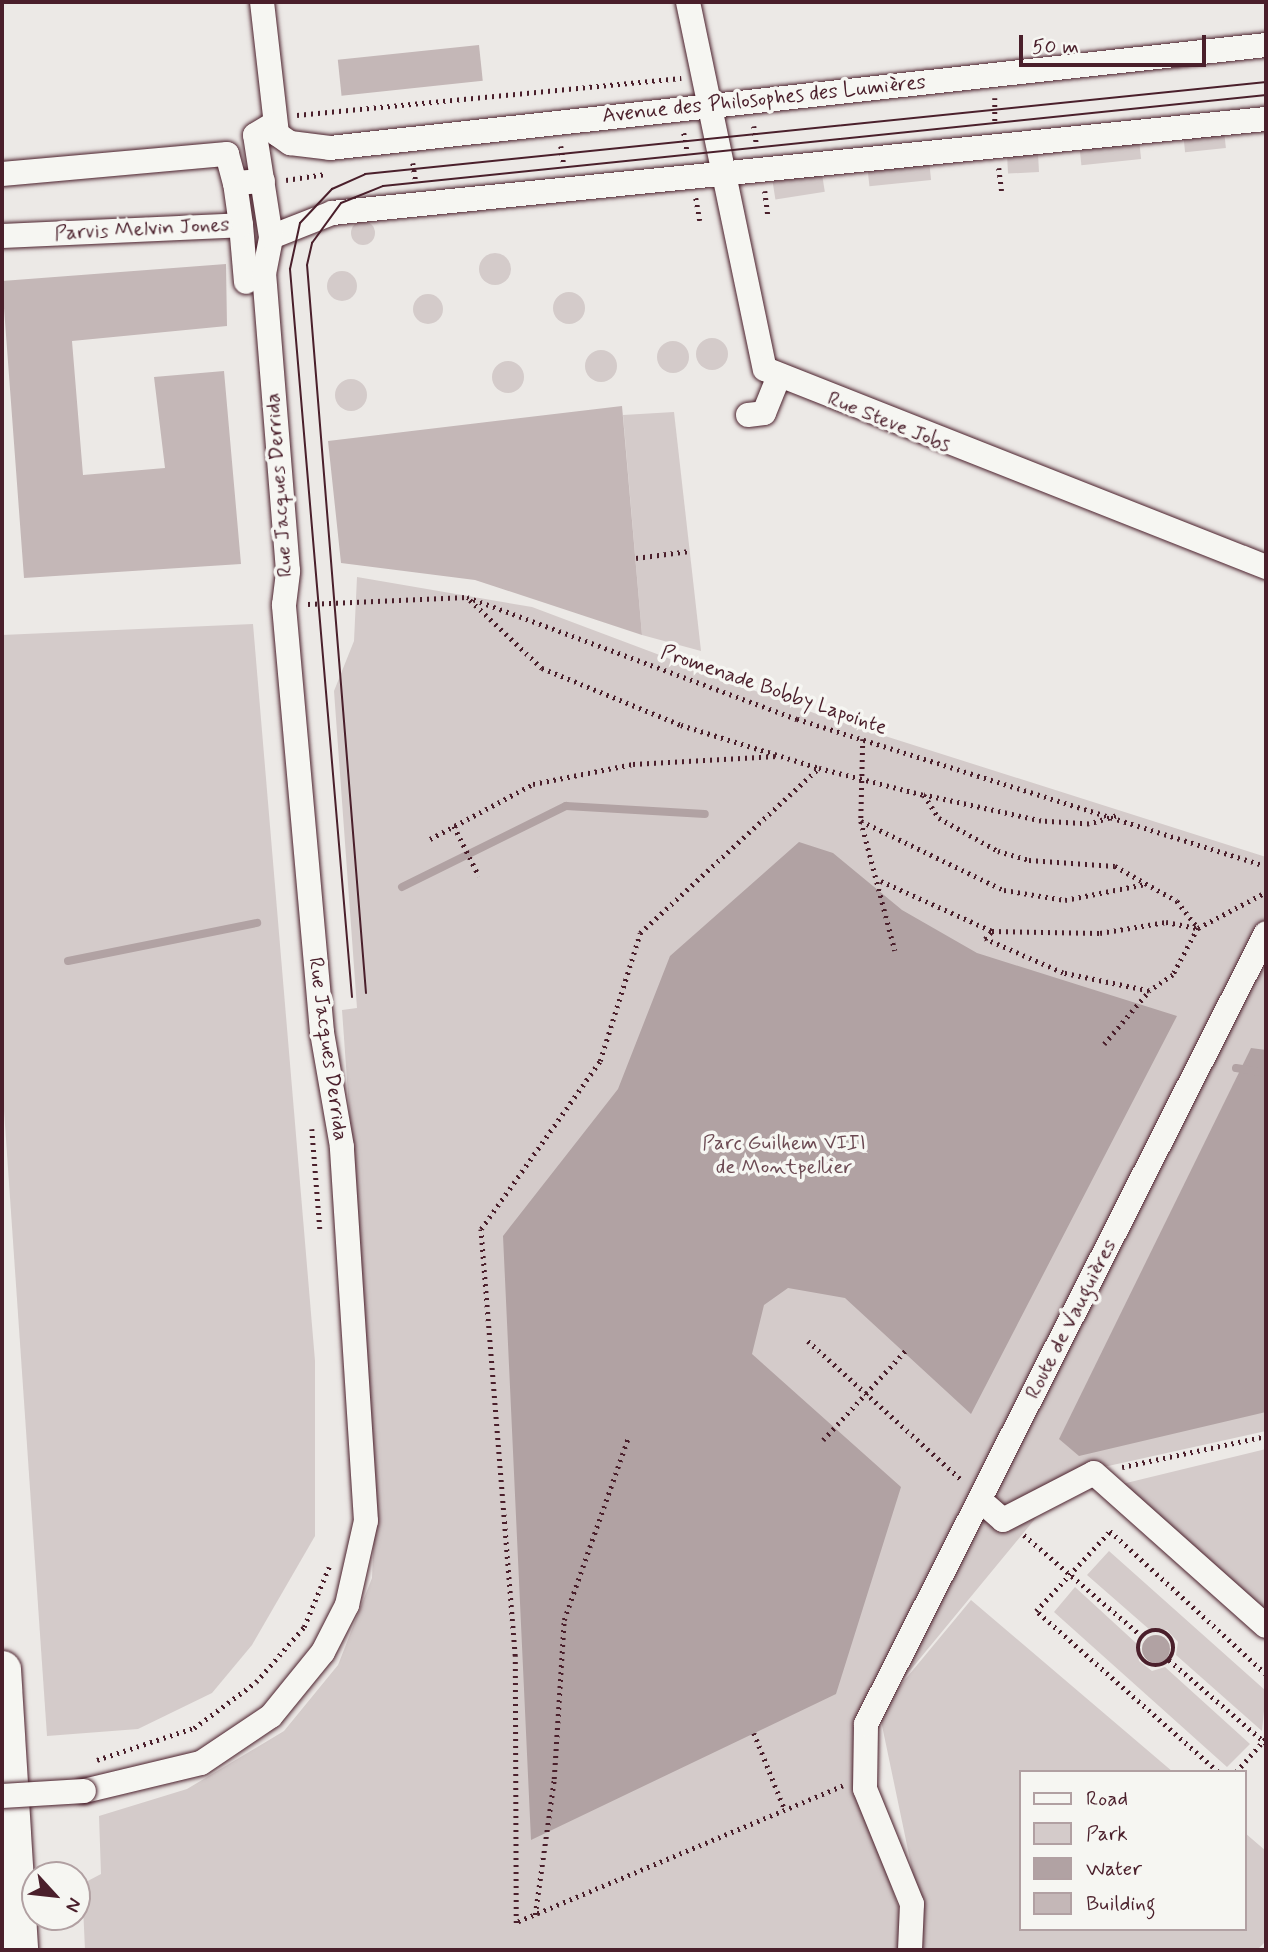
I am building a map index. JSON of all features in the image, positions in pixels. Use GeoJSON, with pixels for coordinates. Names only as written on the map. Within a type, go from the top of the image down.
{"type":"FeatureCollection","features":[{"type":"Feature","properties":{"kind":"highway"},"geometry":{"type":"LineString","coordinates":[[2,1669],[19,1950]]}},
{"type":"Feature","properties":{"kind":"street"},"geometry":{"type":"LineString","coordinates":[[262,2],[273,124]]}},
{"type":"Feature","properties":{"kind":"street"},"geometry":{"type":"LineString","coordinates":[[688,2],[707,107],[760,357],[778,378],[764,413],[748,415]]}},
{"type":"Feature","properties":{"kind":"street","name":"Avenue des Philosophes des Lumières"},"geometry":{"type":"LineString","coordinates":[[273,124],[290,143],[311,147],[707,107],[1266,45]]}},
{"type":"Feature","properties":{"kind":"street"},"geometry":{"type":"LineString","coordinates":[[271,237],[332,213],[1266,119]]}},
{"type":"Feature","properties":{"kind":"street","name":"Rue Jacques Derrida"},"geometry":{"type":"LineString","coordinates":[[2,1796],[84,1791],[201,1763],[271,1716],[323,1652],[347,1605],[366,1521],[341,1135],[322,1032],[284,605],[288,571],[264,274],[271,237],[255,135],[273,124]]}},
{"type":"Feature","properties":{"kind":"street","name":"Parvis Melvin Jones"},"geometry":{"type":"LineString","coordinates":[[2,174],[228,154],[241,225],[2,236]]}},
{"type":"Feature","properties":{"kind":"street","name":"Parvis Melvin Jones"},"geometry":{"type":"LineString","coordinates":[[234,183],[263,181]]}},
{"type":"Feature","properties":{"kind":"street"},"geometry":{"type":"LineString","coordinates":[[241,225],[246,282]]}},
{"type":"Feature","properties":{"kind":"street","name":"Rue Steve Jobs"},"geometry":{"type":"LineString","coordinates":[[778,378],[1266,566]]}},
{"type":"Feature","properties":{"kind":"street","name":"Route de Vauguières"},"geometry":{"type":"LineString","coordinates":[[910,1950],[916,1920],[912,1904],[872,1816],[864,1777],[866,1724],[1266,933]]}},
{"type":"Feature","properties":{"kind":"street"},"geometry":{"type":"LineString","coordinates":[[980,1500],[1003,1520],[1094,1473],[1266,1626]]}},
{"type":"Feature","properties":{"kind":"path"},"geometry":{"type":"LineString","coordinates":[[561,121],[567,191]]}},
{"type":"Feature","properties":{"kind":"path"},"geometry":{"type":"LineString","coordinates":[[410,138],[418,204]]}},
{"type":"Feature","properties":{"kind":"path"},"geometry":{"type":"LineString","coordinates":[[636,558],[690,551]]}},
{"type":"Feature","properties":{"kind":"path"},"geometry":{"type":"LineString","coordinates":[[467,597],[542,668],[681,725],[818,768],[1041,821],[1089,824],[1116,816]]}},
{"type":"Feature","properties":{"kind":"path","name":"Promenade Bobby Lapointe"},"geometry":{"type":"LineString","coordinates":[[284,605],[467,597],[863,739],[1116,816],[1266,866]]}},
{"type":"Feature","properties":{"kind":"path"},"geometry":{"type":"LineString","coordinates":[[863,739],[861,821],[881,881],[895,951]]}},
{"type":"Feature","properties":{"kind":"path"},"geometry":{"type":"LineString","coordinates":[[430,839],[533,784],[633,764],[783,755]]}},
{"type":"Feature","properties":{"kind":"path"},"geometry":{"type":"LineString","coordinates":[[818,768],[640,933],[600,1061],[481,1229],[515,1656],[516,1923],[864,1777]]}},
{"type":"Feature","properties":{"kind":"path"},"geometry":{"type":"LineString","coordinates":[[924,795],[939,817],[998,851],[1029,860],[1115,866],[1177,901],[1198,928]]}},
{"type":"Feature","properties":{"kind":"path"},"geometry":{"type":"LineString","coordinates":[[861,821],[1004,890],[1065,900],[1146,884]]}},
{"type":"Feature","properties":{"kind":"path"},"geometry":{"type":"LineString","coordinates":[[454,826],[479,876]]}},
{"type":"Feature","properties":{"kind":"path"},"geometry":{"type":"LineString","coordinates":[[881,881],[992,930],[1100,933],[1166,922],[1198,928]]}},
{"type":"Feature","properties":{"kind":"path"},"geometry":{"type":"LineString","coordinates":[[1104,1044],[1149,991],[1172,975],[1198,928],[1266,892]]}},
{"type":"Feature","properties":{"kind":"path"},"geometry":{"type":"LineString","coordinates":[[992,930],[985,939],[1063,973],[1149,991]]}},
{"type":"Feature","properties":{"kind":"path"},"geometry":{"type":"LineString","coordinates":[[310,1113],[321,1237]]}},
{"type":"Feature","properties":{"kind":"path"},"geometry":{"type":"LineString","coordinates":[[808,1341],[980,1500]]}},
{"type":"Feature","properties":{"kind":"path"},"geometry":{"type":"LineString","coordinates":[[823,1440],[908,1348]]}},
{"type":"Feature","properties":{"kind":"path"},"geometry":{"type":"LineString","coordinates":[[1094,1473],[1266,1436]]}},
{"type":"Feature","properties":{"kind":"path"},"geometry":{"type":"LineString","coordinates":[[535,1916],[554,1779],[564,1620],[628,1438]]}},
{"type":"Feature","properties":{"kind":"path"},"geometry":{"type":"LineString","coordinates":[[1003,1520],[1070,1572],[1142,1636]]}},
{"type":"Feature","properties":{"kind":"path"},"geometry":{"type":"LineString","coordinates":[[1216,1770],[1036,1611],[1110,1531],[1266,1674]]}},
{"type":"Feature","properties":{"kind":"path"},"geometry":{"type":"LineString","coordinates":[[83,1765],[194,1728],[256,1682],[304,1627],[333,1557]]}},
{"type":"Feature","properties":{"kind":"path"},"geometry":{"type":"LineString","coordinates":[[1157,1630],[1168,1634],[1174,1644],[1169,1660],[1146,1664],[1138,1648],[1142,1636],[1157,1630]]}},
{"type":"Feature","properties":{"kind":"path"},"geometry":{"type":"LineString","coordinates":[[1169,1660],[1265,1741],[1238,1770]]}},
{"type":"Feature","properties":{"kind":"path"},"geometry":{"type":"LineString","coordinates":[[754,1733],[785,1810]]}},
{"type":"Feature","properties":{"kind":"green space"},"geometry":{"type":"Polygon","coordinates":[[[1224,130],[1226,148],[1185,152],[1183,134],[1224,130]]]}},
{"type":"Feature","properties":{"kind":"green space"},"geometry":{"type":"Polygon","coordinates":[[[1139,139],[1141,159],[1081,165],[1079,145],[1139,139]]]}},
{"type":"Feature","properties":{"kind":"green space"},"geometry":{"type":"Polygon","coordinates":[[[1038,153],[1039,172],[1008,174],[1007,155],[1038,153]]]}},
{"type":"Feature","properties":{"kind":"green space"},"geometry":{"type":"Polygon","coordinates":[[[929,160],[931,180],[869,186],[867,166],[929,160]]]}},
{"type":"Feature","properties":{"kind":"green space"},"geometry":{"type":"Polygon","coordinates":[[[822,174],[825,192],[775,200],[773,182],[822,174]]]}},
{"type":"Feature","properties":{"kind":"green space"},"geometry":{"type":"Polygon","coordinates":[[[363,221],[372,224],[375,233],[372,242],[363,245],[354,242],[351,233],[354,224],[363,221]]]}},
{"type":"Feature","properties":{"kind":"green space"},"geometry":{"type":"Polygon","coordinates":[[[495,253],[506,258],[511,269],[506,280],[495,285],[484,280],[479,269],[484,258],[495,253]]]}},
{"type":"Feature","properties":{"kind":"green space"},"geometry":{"type":"Polygon","coordinates":[[[342,271],[353,275],[357,286],[353,297],[342,301],[331,297],[327,286],[331,275],[342,271]]]}},
{"type":"Feature","properties":{"kind":"green space"},"geometry":{"type":"Polygon","coordinates":[[[569,292],[580,297],[585,308],[580,319],[569,324],[558,319],[553,308],[558,297],[569,292]]]}},
{"type":"Feature","properties":{"kind":"green space"},"geometry":{"type":"Polygon","coordinates":[[[428,294],[439,298],[443,309],[439,320],[428,324],[417,320],[413,309],[417,298],[428,294]]]}},
{"type":"Feature","properties":{"kind":"green space"},"geometry":{"type":"Polygon","coordinates":[[[712,338],[723,343],[728,354],[723,365],[712,370],[701,365],[696,354],[701,343],[712,338]]]}},
{"type":"Feature","properties":{"kind":"green space"},"geometry":{"type":"Polygon","coordinates":[[[673,341],[684,346],[689,357],[684,368],[673,373],[662,368],[657,357],[662,346],[673,341]]]}},
{"type":"Feature","properties":{"kind":"green space"},"geometry":{"type":"Polygon","coordinates":[[[601,350],[613,354],[617,366],[613,378],[601,382],[589,378],[585,366],[589,354],[601,350]]]}},
{"type":"Feature","properties":{"kind":"green space"},"geometry":{"type":"Polygon","coordinates":[[[508,361],[520,365],[524,377],[520,389],[508,393],[496,389],[492,377],[496,365],[508,361]]]}},
{"type":"Feature","properties":{"kind":"green space"},"geometry":{"type":"Polygon","coordinates":[[[351,379],[362,384],[367,395],[362,406],[351,411],[340,406],[335,395],[340,384],[351,379]]]}},
{"type":"Feature","properties":{"kind":"green space"},"geometry":{"type":"Polygon","coordinates":[[[674,412],[701,651],[642,635],[623,415],[674,412]]]}},
{"type":"Feature","properties":{"kind":"green space","name":"Parc Guilhem VIII de Montpellier"},"geometry":{"type":"Polygon","coordinates":[[[357,577],[532,607],[822,716],[1266,857],[1266,1431],[1072,1474],[875,1713],[859,1790],[906,1930],[899,1950],[85,1950],[84,1931],[91,1931],[91,1879],[101,1874],[99,1816],[187,1789],[284,1731],[338,1665],[372,1578],[376,1486],[342,1010],[357,1008],[334,691],[354,641],[357,577]]]}},
{"type":"Feature","properties":{"kind":"green space"},"geometry":{"type":"Polygon","coordinates":[[[253,624],[315,1361],[315,1536],[252,1645],[212,1693],[138,1729],[47,1736],[2,1081],[2,635],[253,624]]]}},
{"type":"Feature","properties":{"kind":"green space"},"geometry":{"type":"Polygon","coordinates":[[[1266,1449],[1266,1616],[1118,1485],[1266,1449]]]}},
{"type":"Feature","properties":{"kind":"green space"},"geometry":{"type":"Polygon","coordinates":[[[1109,1551],[1266,1691],[1262,1731],[1176,1655],[1178,1642],[1167,1630],[1150,1630],[1087,1575],[1109,1551]]]}},
{"type":"Feature","properties":{"kind":"green space"},"geometry":{"type":"Polygon","coordinates":[[[1075,1587],[1136,1643],[1139,1661],[1152,1671],[1165,1667],[1250,1744],[1227,1767],[1054,1612],[1075,1587]]]}},
{"type":"Feature","properties":{"kind":"green space"},"geometry":{"type":"Polygon","coordinates":[[[971,1600],[1171,1770],[1020,1770],[1020,1931],[1247,1931],[1247,1835],[1266,1851],[1266,1941],[1257,1950],[917,1950],[923,1922],[879,1711],[971,1600]]]}},
{"type":"Feature","properties":{"kind":"water"},"geometry":{"type":"Polygon","coordinates":[[[799,842],[833,853],[902,910],[977,953],[1177,1016],[971,1414],[845,1298],[788,1288],[764,1305],[752,1354],[901,1487],[836,1694],[531,1840],[503,1236],[618,1089],[670,956],[799,842]]]}},
{"type":"Feature","properties":{"kind":"water"},"geometry":{"type":"Polygon","coordinates":[[[1251,1048],[1266,1050],[1266,1412],[1079,1456],[1059,1439],[1251,1048]]]}},
{"type":"Feature","properties":{"kind":"water"},"geometry":{"type":"Polygon","coordinates":[[[1156,1635],[1166,1639],[1170,1649],[1166,1659],[1156,1663],[1146,1659],[1142,1649],[1146,1639],[1156,1635]]]}},
{"type":"Feature","properties":{"kind":"building"},"geometry":{"type":"Polygon","coordinates":[[[479,45],[483,81],[342,96],[338,60],[479,45]]]}},
{"type":"Feature","properties":{"kind":"building"},"geometry":{"type":"Polygon","coordinates":[[[226,264],[227,326],[72,341],[83,475],[165,468],[154,377],[224,371],[241,564],[24,578],[2,281],[226,264]]]}},
{"type":"Feature","properties":{"kind":"building"},"geometry":{"type":"Polygon","coordinates":[[[622,406],[642,635],[475,580],[341,563],[328,441],[622,406]]]}},
{"type":"Feature","properties":{"kind":"waterway"},"geometry":{"type":"LineString","coordinates":[[402,887],[566,806],[705,814]]}},
{"type":"Feature","properties":{"kind":"waterway"},"geometry":{"type":"LineString","coordinates":[[68,961],[257,923]]}},
{"type":"Feature","properties":{"kind":"waterway"},"geometry":{"type":"LineString","coordinates":[[1236,1068],[1266,1073]]}},
{"type":"Feature","properties":{"kind":"tram line"},"geometry":{"type":"LineString","coordinates":[[352,997],[290,269],[300,223],[332,189],[365,174],[1266,82]]}},
{"type":"Feature","properties":{"kind":"tram line"},"geometry":{"type":"LineString","coordinates":[[366,993],[307,265],[312,243],[341,203],[383,186],[1266,95]]}}]}
